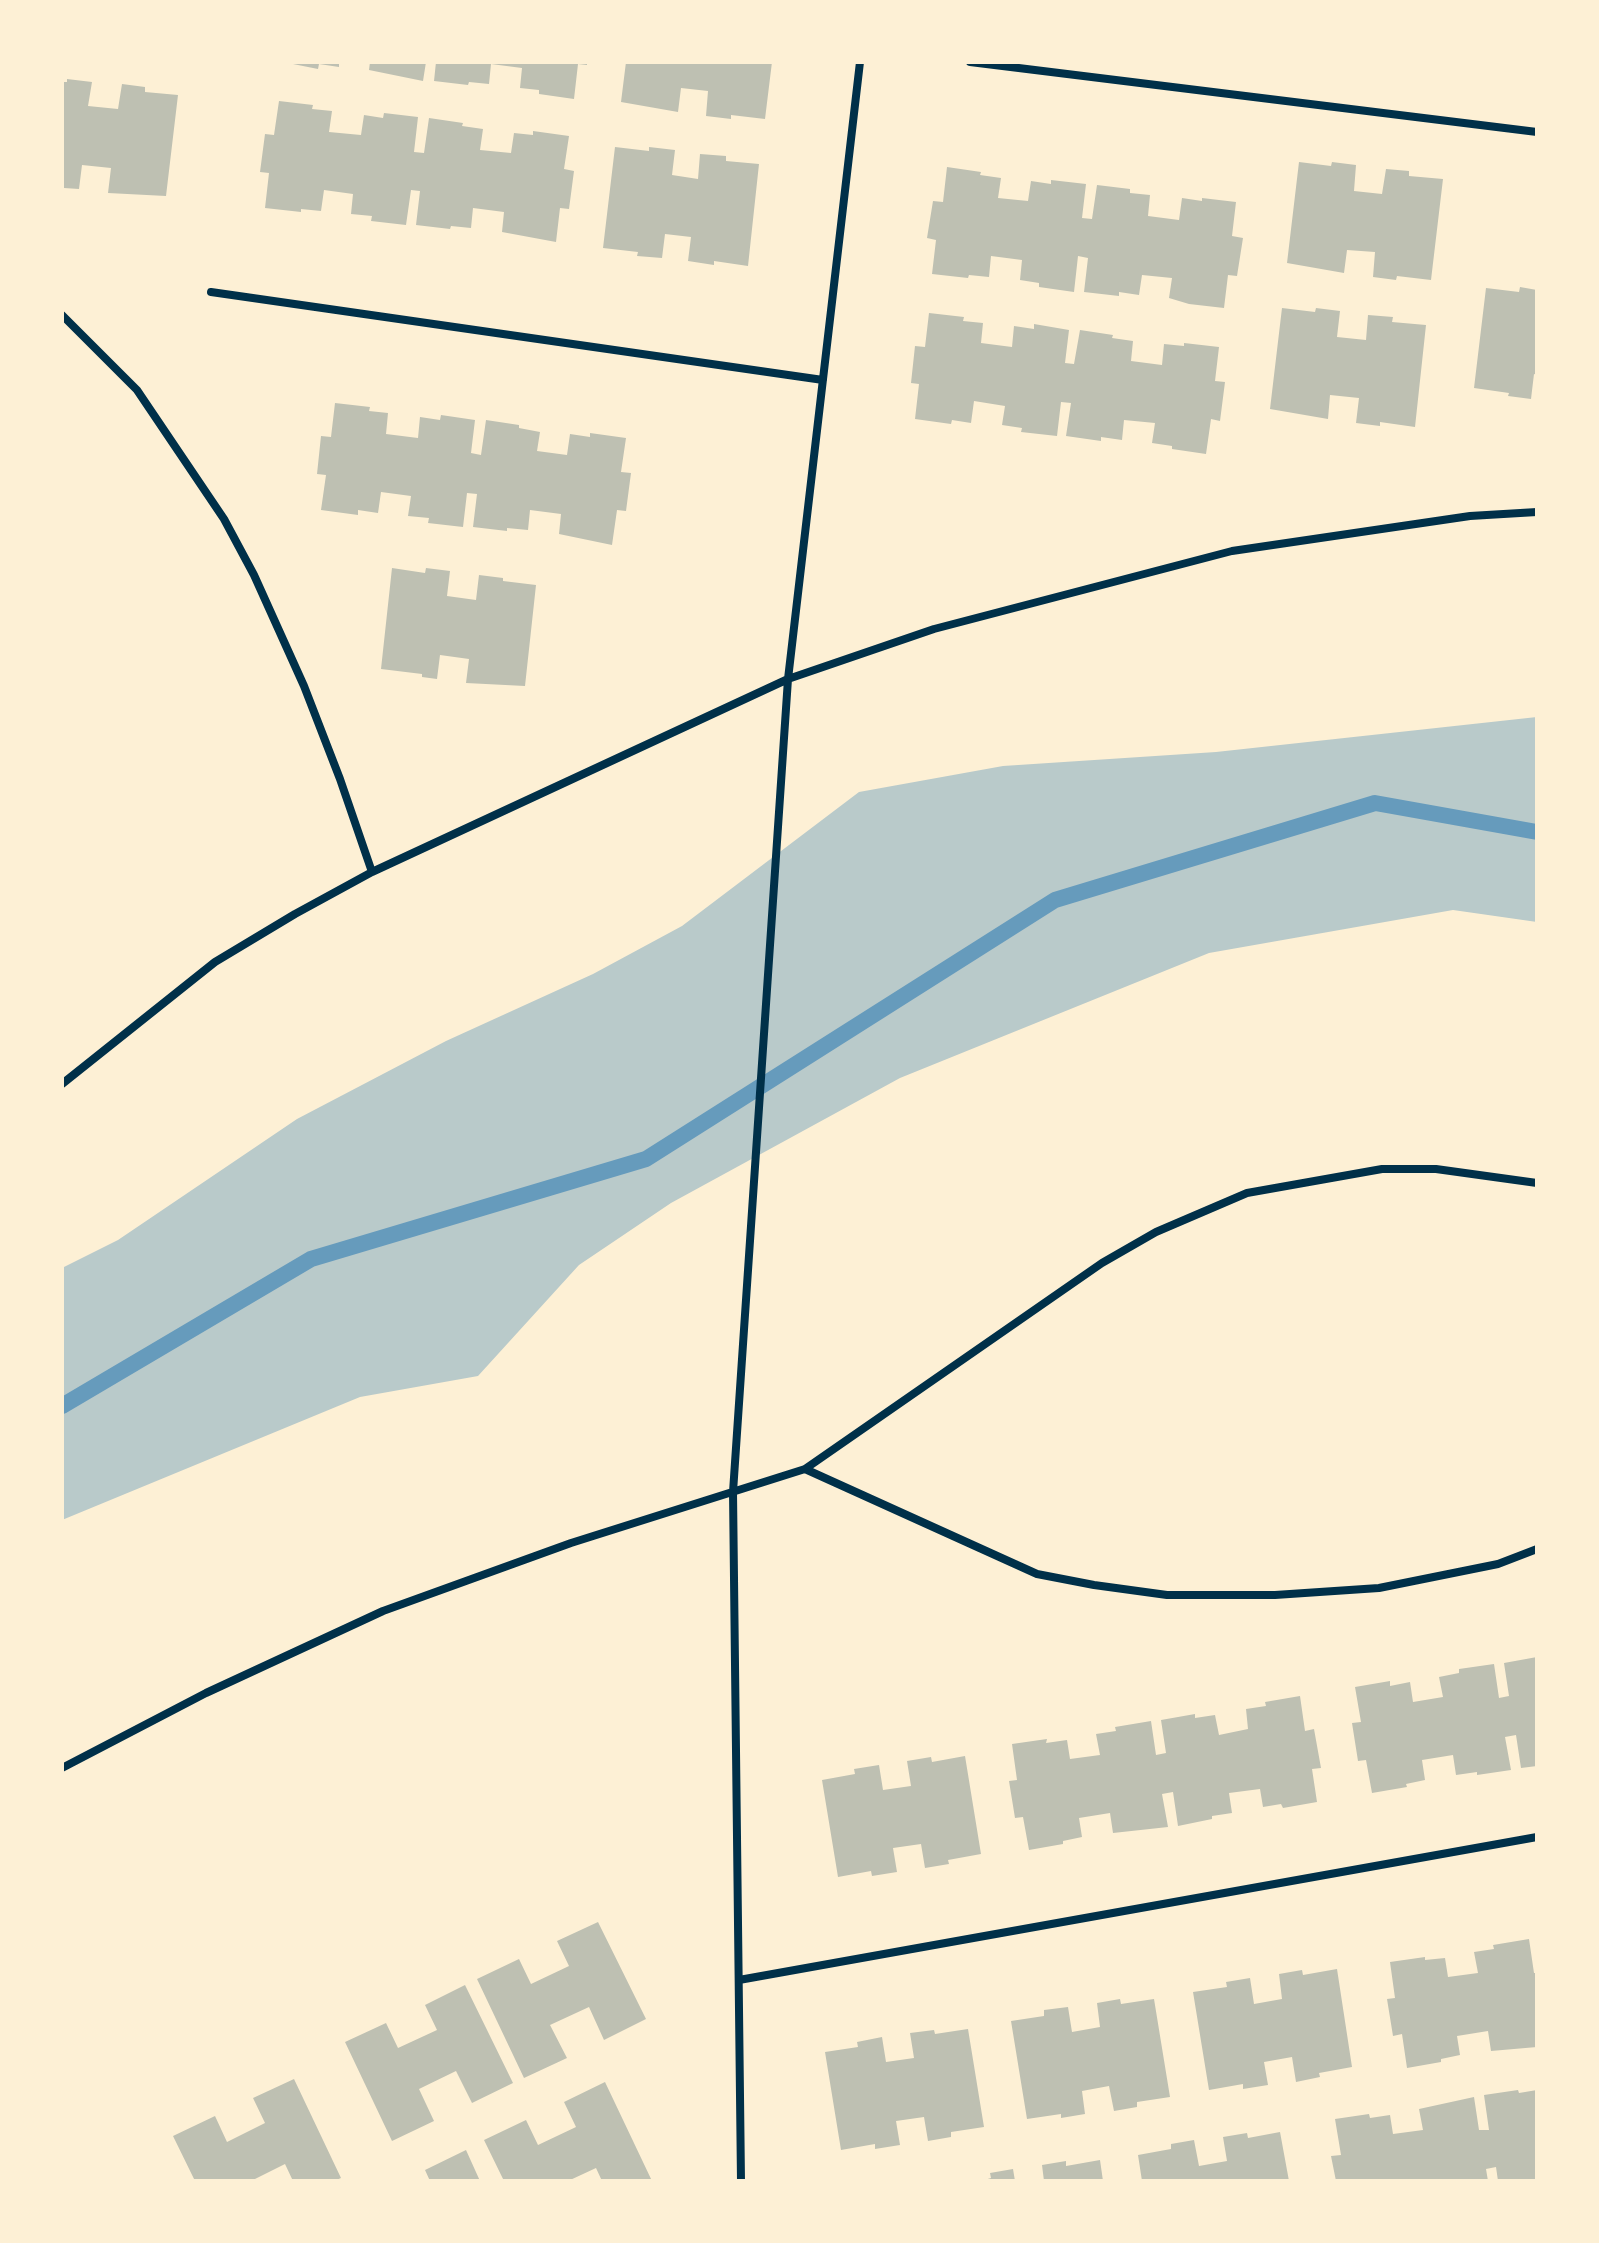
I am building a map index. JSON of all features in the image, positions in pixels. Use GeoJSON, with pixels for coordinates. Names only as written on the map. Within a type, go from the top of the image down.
{"type":"FeatureCollection","features":[{"type":"Feature","properties":{"kind":"street"},"geometry":{"type":"LineString","coordinates":[[741,2181],[733,1492],[788,679],[860,62]]}},
{"type":"Feature","properties":{"kind":"street"},"geometry":{"type":"LineString","coordinates":[[970,62],[1537,132]]}},
{"type":"Feature","properties":{"kind":"street"},"geometry":{"type":"LineString","coordinates":[[211,292],[823,380]]}},
{"type":"Feature","properties":{"kind":"street"},"geometry":{"type":"LineString","coordinates":[[62,315],[137,390],[224,519],[254,575],[304,686],[372,872]]}},
{"type":"Feature","properties":{"kind":"street"},"geometry":{"type":"LineString","coordinates":[[62,1084],[215,962],[295,914],[372,872],[788,679],[934,629],[1232,551],[1470,516],[1537,512]]}},
{"type":"Feature","properties":{"kind":"street"},"geometry":{"type":"LineString","coordinates":[[62,1768],[206,1693],[383,1611],[571,1543],[805,1469],[1102,1263],[1156,1232],[1247,1193],[1382,1169],[1436,1169],[1537,1183]]}},
{"type":"Feature","properties":{"kind":"street"},"geometry":{"type":"LineString","coordinates":[[805,1469],[1037,1574],[1167,1595],[1275,1595],[1379,1588],[1498,1564],[1537,1549]]}},
{"type":"Feature","properties":{"kind":"street"},"geometry":{"type":"LineString","coordinates":[[739,1980],[1537,1837]]}},
{"type":"Feature","properties":{"kind":"shaded area"},"geometry":{"type":"Polygon","coordinates":[[[1537,717],[1537,922],[1453,910],[1209,953],[900,1078],[671,1203],[579,1265],[478,1376],[360,1397],[62,1520],[62,1268],[118,1240],[297,1119],[446,1041],[593,974],[682,926],[859,792],[1003,766],[1216,752],[1537,717]]]}},
{"type":"Feature","properties":{"kind":"building"},"geometry":{"type":"Polygon","coordinates":[[[283,62],[339,62],[339,67],[319,64],[318,69],[283,62]]]}},
{"type":"Feature","properties":{"kind":"building"},"geometry":{"type":"Polygon","coordinates":[[[370,62],[426,62],[423,81],[369,70],[370,62]]]}},
{"type":"Feature","properties":{"kind":"building"},"geometry":{"type":"Polygon","coordinates":[[[436,62],[587,62],[587,65],[578,64],[574,99],[520,88],[522,68],[491,64],[489,84],[434,81],[436,62]]]}},
{"type":"Feature","properties":{"kind":"building"},"geometry":{"type":"Polygon","coordinates":[[[626,62],[772,62],[765,119],[706,116],[708,91],[681,88],[678,112],[621,102],[626,62]]]}},
{"type":"Feature","properties":{"kind":"building"},"geometry":{"type":"Polygon","coordinates":[[[67,79],[92,82],[88,106],[118,109],[122,84],[145,87],[145,92],[178,95],[166,196],[108,193],[111,168],[82,165],[79,189],[64,188],[62,82],[67,82],[67,79]]]}},
{"type":"Feature","properties":{"kind":"building"},"geometry":{"type":"Polygon","coordinates":[[[279,101],[332,111],[329,132],[361,135],[364,115],[383,118],[384,113],[418,117],[414,152],[424,153],[429,118],[483,129],[480,150],[511,153],[514,133],[533,135],[533,131],[569,136],[564,169],[574,171],[569,209],[560,208],[556,242],[502,232],[504,212],[473,208],[471,228],[416,225],[420,191],[411,190],[406,225],[371,221],[372,216],[351,214],[353,194],[324,190],[321,211],[265,208],[269,173],[260,172],[265,134],[274,135],[279,101]]]}},
{"type":"Feature","properties":{"kind":"building"},"geometry":{"type":"Polygon","coordinates":[[[615,147],[675,150],[672,175],[698,179],[700,154],[726,156],[726,161],[759,164],[748,266],[688,261],[691,237],[665,234],[662,258],[603,248],[615,147]]]}},
{"type":"Feature","properties":{"kind":"building"},"geometry":{"type":"Polygon","coordinates":[[[1299,162],[1356,165],[1354,191],[1382,194],[1386,169],[1409,171],[1409,176],[1443,179],[1431,280],[1373,277],[1375,252],[1347,250],[1344,273],[1287,263],[1299,162]]]}},
{"type":"Feature","properties":{"kind":"building"},"geometry":{"type":"Polygon","coordinates":[[[947,167],[1001,178],[998,198],[1028,201],[1031,181],[1086,184],[1082,218],[1092,219],[1097,185],[1150,195],[1148,216],[1179,220],[1182,198],[1236,202],[1232,236],[1243,238],[1237,276],[1228,275],[1224,308],[1169,298],[1172,278],[1142,275],[1139,295],[1084,292],[1088,258],[1078,256],[1074,292],[1039,287],[1039,283],[1020,280],[1022,260],[991,256],[989,277],[932,274],[936,240],[927,238],[933,201],[943,202],[947,167]]]}},
{"type":"Feature","properties":{"kind":"building"},"geometry":{"type":"Polygon","coordinates":[[[1520,287],[1537,290],[1537,375],[1534,374],[1531,399],[1474,388],[1486,288],[1519,292],[1520,287]]]}},
{"type":"Feature","properties":{"kind":"building"},"geometry":{"type":"Polygon","coordinates":[[[1282,308],[1340,311],[1337,337],[1366,340],[1368,315],[1393,317],[1392,322],[1426,325],[1415,427],[1380,422],[1380,426],[1356,423],[1359,398],[1330,395],[1328,419],[1270,409],[1282,308]]]}},
{"type":"Feature","properties":{"kind":"building"},"geometry":{"type":"Polygon","coordinates":[[[929,313],[964,317],[963,321],[983,323],[981,343],[1012,347],[1014,326],[1034,329],[1034,324],[1069,330],[1065,363],[1074,364],[1080,330],[1133,341],[1131,361],[1162,365],[1164,344],[1219,347],[1215,381],[1225,382],[1220,421],[1211,419],[1206,454],[1152,443],[1155,423],[1124,420],[1122,440],[1101,437],[1101,441],[1066,436],[1071,403],[1061,402],[1057,436],[1021,432],[1022,428],[1002,425],[1005,406],[974,401],[971,423],[952,420],[951,424],[915,419],[919,384],[911,383],[915,346],[925,347],[929,313]]]}},
{"type":"Feature","properties":{"kind":"building"},"geometry":{"type":"Polygon","coordinates":[[[335,403],[370,407],[369,411],[388,413],[386,434],[418,438],[420,417],[440,420],[441,415],[475,420],[471,453],[481,455],[486,420],[540,432],[537,451],[567,455],[570,434],[590,437],[590,433],[626,438],[621,472],[631,473],[626,511],[617,510],[612,545],[559,534],[561,514],[530,510],[528,530],[473,527],[477,494],[467,493],[463,527],[428,523],[429,518],[408,516],[411,496],[381,492],[378,513],[358,510],[358,515],[321,510],[326,475],[317,474],[321,436],[331,437],[335,403]]]}},
{"type":"Feature","properties":{"kind":"building"},"geometry":{"type":"Polygon","coordinates":[[[392,568],[425,573],[426,568],[450,571],[447,596],[476,600],[479,575],[536,585],[525,686],[466,683],[469,659],[440,655],[437,679],[381,669],[392,568]]]}},
{"type":"Feature","properties":{"kind":"building"},"geometry":{"type":"Polygon","coordinates":[[[1537,1657],[1537,1766],[1521,1768],[1516,1735],[1505,1737],[1511,1770],[1456,1775],[1453,1755],[1422,1760],[1425,1780],[1406,1784],[1407,1787],[1372,1793],[1366,1760],[1358,1761],[1352,1723],[1361,1722],[1355,1687],[1390,1681],[1390,1686],[1410,1682],[1413,1702],[1443,1697],[1439,1677],[1459,1673],[1459,1669],[1494,1664],[1499,1698],[1509,1696],[1504,1663],[1537,1657]]]}},
{"type":"Feature","properties":{"kind":"building"},"geometry":{"type":"Polygon","coordinates":[[[1300,1696],[1305,1731],[1314,1729],[1321,1768],[1312,1769],[1317,1802],[1283,1808],[1281,1804],[1263,1807],[1260,1789],[1229,1793],[1232,1813],[1178,1826],[1173,1792],[1162,1794],[1168,1827],[1113,1833],[1110,1813],[1079,1818],[1082,1837],[1029,1850],[1023,1817],[1015,1818],[1009,1781],[1017,1780],[1012,1744],[1047,1739],[1046,1743],[1067,1740],[1070,1759],[1100,1755],[1096,1734],[1116,1731],[1115,1727],[1151,1721],[1156,1755],[1166,1753],[1161,1720],[1195,1714],[1195,1718],[1215,1715],[1219,1735],[1248,1729],[1246,1709],[1300,1696]]]}},
{"type":"Feature","properties":{"kind":"building"},"geometry":{"type":"Polygon","coordinates":[[[965,1756],[981,1854],[925,1868],[921,1844],[893,1848],[897,1872],[872,1876],[871,1871],[838,1877],[822,1780],[855,1774],[854,1769],[879,1765],[883,1790],[911,1786],[907,1761],[931,1757],[932,1762],[965,1756]]]}},
{"type":"Feature","properties":{"kind":"building"},"geometry":{"type":"Polygon","coordinates":[[[598,1922],[646,2019],[604,2040],[589,2007],[550,2025],[567,2058],[524,2078],[477,1979],[519,1959],[531,1984],[569,1966],[557,1941],[598,1922]]]}},
{"type":"Feature","properties":{"kind":"building"},"geometry":{"type":"Polygon","coordinates":[[[1529,1939],[1534,1973],[1537,1973],[1537,2047],[1491,2051],[1488,2031],[1457,2036],[1460,2055],[1407,2068],[1402,2034],[1393,2036],[1387,1999],[1395,1998],[1390,1962],[1425,1957],[1425,1960],[1445,1958],[1448,1977],[1478,1973],[1474,1952],[1494,1949],[1493,1945],[1529,1939]]]}},
{"type":"Feature","properties":{"kind":"building"},"geometry":{"type":"Polygon","coordinates":[[[1337,1969],[1352,2067],[1319,2073],[1320,2077],[1296,2082],[1292,2057],[1264,2062],[1268,2085],[1243,2089],[1243,2084],[1209,2090],[1193,1992],[1227,1987],[1226,1982],[1250,1978],[1254,2004],[1282,1999],[1279,1974],[1302,1970],[1303,1975],[1337,1969]]]}},
{"type":"Feature","properties":{"kind":"building"},"geometry":{"type":"Polygon","coordinates":[[[465,1985],[513,2083],[472,2103],[456,2071],[419,2089],[434,2121],[392,2141],[345,2042],[386,2023],[398,2048],[437,2030],[425,2005],[465,1985]]]}},
{"type":"Feature","properties":{"kind":"building"},"geometry":{"type":"Polygon","coordinates":[[[1120,1999],[1121,2004],[1154,1999],[1170,2097],[1137,2102],[1137,2107],[1114,2111],[1109,2086],[1082,2091],[1085,2114],[1027,2119],[1011,2021],[1044,2016],[1044,2010],[1068,2007],[1072,2032],[1100,2027],[1097,2003],[1120,1999]]]}},
{"type":"Feature","properties":{"kind":"building"},"geometry":{"type":"Polygon","coordinates":[[[968,2029],[984,2127],[951,2132],[951,2137],[928,2141],[924,2117],[896,2121],[900,2145],[875,2149],[875,2144],[841,2150],[825,2052],[858,2047],[857,2042],[882,2037],[886,2062],[914,2058],[910,2033],[934,2030],[935,2034],[968,2029]]]}},
{"type":"Feature","properties":{"kind":"building"},"geometry":{"type":"Polygon","coordinates":[[[294,2079],[341,2178],[334,2181],[293,2181],[285,2164],[251,2181],[195,2181],[173,2136],[215,2116],[227,2142],[265,2123],[253,2098],[294,2079]]]}},
{"type":"Feature","properties":{"kind":"building"},"geometry":{"type":"Polygon","coordinates":[[[605,2082],[652,2181],[602,2181],[596,2168],[568,2181],[504,2181],[484,2140],[526,2120],[538,2145],[576,2127],[564,2102],[605,2082]]]}},
{"type":"Feature","properties":{"kind":"building"},"geometry":{"type":"Polygon","coordinates":[[[1518,2090],[1519,2093],[1537,2090],[1537,2181],[1498,2181],[1496,2167],[1486,2169],[1488,2181],[1336,2181],[1331,2156],[1341,2155],[1335,2119],[1369,2114],[1370,2118],[1390,2115],[1393,2134],[1423,2130],[1419,2109],[1474,2097],[1479,2130],[1489,2130],[1484,2095],[1518,2090]]]}},
{"type":"Feature","properties":{"kind":"building"},"geometry":{"type":"Polygon","coordinates":[[[1280,2132],[1289,2181],[1142,2181],[1138,2155],[1171,2149],[1171,2144],[1194,2140],[1199,2166],[1227,2161],[1223,2137],[1247,2133],[1248,2138],[1280,2132]]]}},
{"type":"Feature","properties":{"kind":"building"},"geometry":{"type":"Polygon","coordinates":[[[466,2150],[480,2181],[430,2181],[425,2170],[466,2150]]]}},
{"type":"Feature","properties":{"kind":"building"},"geometry":{"type":"Polygon","coordinates":[[[1100,2160],[1103,2181],[1044,2181],[1042,2165],[1066,2161],[1066,2166],[1100,2160]]]}},
{"type":"Feature","properties":{"kind":"building"},"geometry":{"type":"Polygon","coordinates":[[[1013,2169],[1015,2181],[981,2181],[991,2178],[990,2173],[1013,2169]]]}},
{"type":"Feature","properties":{"kind":"waterway"},"geometry":{"type":"LineString","coordinates":[[62,1406],[311,1259],[646,1159],[1055,900],[1375,803],[1537,832]]}}]}
